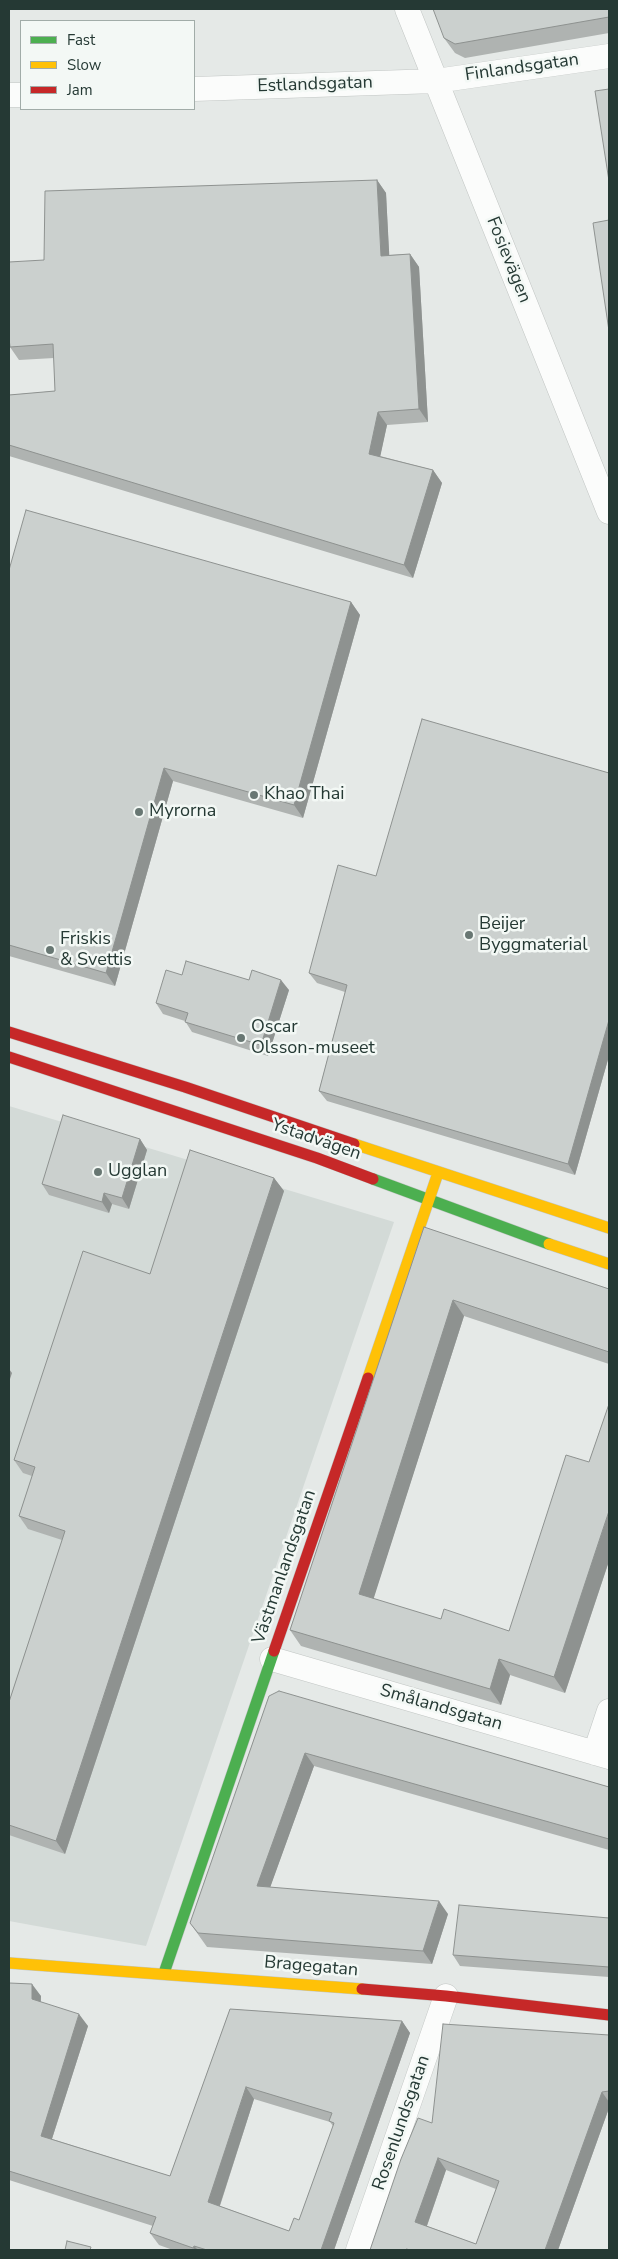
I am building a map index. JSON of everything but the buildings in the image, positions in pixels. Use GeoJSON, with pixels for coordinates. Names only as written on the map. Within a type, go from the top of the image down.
{"type":"FeatureCollection","features":[{"type":"Feature","properties":{"kind":"street","name":"Fosievägen"},"geometry":{"type":"LineString","coordinates":[[406,9],[609,512]]}},
{"type":"Feature","properties":{"kind":"street","name":"Finlandsgatan"},"geometry":{"type":"LineString","coordinates":[[436,81],[609,56]]}},
{"type":"Feature","properties":{"kind":"street","name":"Estlandsgatan"},"geometry":{"type":"LineString","coordinates":[[195,89],[436,81]]}},
{"type":"Feature","properties":{"kind":"street","name":"Ystadvägen"},"geometry":{"type":"LineString","coordinates":[[9,1032],[609,1228]]}},
{"type":"Feature","properties":{"kind":"street","name":"Ystadvägen"},"geometry":{"type":"LineString","coordinates":[[9,1057],[317,1158],[532,1239],[609,1264]]}},
{"type":"Feature","properties":{"kind":"street","name":"Västmanlandsgatan"},"geometry":{"type":"LineString","coordinates":[[164,1973],[438,1173]]}},
{"type":"Feature","properties":{"kind":"street","name":"Smålandsgatan"},"geometry":{"type":"LineString","coordinates":[[272,1659],[602,1755]]}},
{"type":"Feature","properties":{"kind":"street"},"geometry":{"type":"LineString","coordinates":[[602,1755],[609,1710]]}},
{"type":"Feature","properties":{"kind":"street","name":"Bragegatan"},"geometry":{"type":"LineString","coordinates":[[9,1963],[164,1973],[446,1996],[609,2015]]}},
{"type":"Feature","properties":{"kind":"street","name":"Rosenlundsgatan"},"geometry":{"type":"LineString","coordinates":[[358,2250],[446,1996]]}},
{"type":"Feature","properties":{"kind":"shaded area"},"geometry":{"type":"Polygon","coordinates":[[[9,1106],[394,1222],[146,1946],[9,1921],[9,1106]]]}},
{"type":"Feature","properties":{"kind":"traffic: fast"},"geometry":{"type":"LineString","coordinates":[[373,1179],[549,1244]]}},
{"type":"Feature","properties":{"kind":"traffic: fast"},"geometry":{"type":"LineString","coordinates":[[164,1973],[274,1651]]}},
{"type":"Feature","properties":{"kind":"traffic: slow"},"geometry":{"type":"LineString","coordinates":[[354,1144],[609,1228]]}},
{"type":"Feature","properties":{"kind":"traffic: slow"},"geometry":{"type":"LineString","coordinates":[[368,1378],[438,1173]]}},
{"type":"Feature","properties":{"kind":"traffic: slow"},"geometry":{"type":"LineString","coordinates":[[549,1244],[609,1264]]}},
{"type":"Feature","properties":{"kind":"traffic: slow"},"geometry":{"type":"LineString","coordinates":[[9,1963],[362,1989]]}},
{"type":"Feature","properties":{"kind":"traffic: jam"},"geometry":{"type":"LineString","coordinates":[[9,1032],[185,1087],[354,1144]]}},
{"type":"Feature","properties":{"kind":"traffic: jam"},"geometry":{"type":"LineString","coordinates":[[9,1057],[317,1158],[373,1179]]}},
{"type":"Feature","properties":{"kind":"traffic: jam"},"geometry":{"type":"LineString","coordinates":[[274,1651],[368,1378]]}},
{"type":"Feature","properties":{"kind":"traffic: jam"},"geometry":{"type":"LineString","coordinates":[[362,1989],[446,1996],[609,2015]]}},
{"type":"Feature","properties":{"kind":"place","name":"Khao Thai"},"geometry":{"type":"Point","coordinates":[254,795]}},
{"type":"Feature","properties":{"kind":"place","name":"Myrorna"},"geometry":{"type":"Point","coordinates":[139,812]}},
{"type":"Feature","properties":{"kind":"place","name":"Beijer Byggmaterial"},"geometry":{"type":"Point","coordinates":[469,935]}},
{"type":"Feature","properties":{"kind":"place","name":"Friskis & Svettis"},"geometry":{"type":"Point","coordinates":[50,950]}},
{"type":"Feature","properties":{"kind":"place","name":"Oscar Olsson-museet"},"geometry":{"type":"Point","coordinates":[241,1038]}},
{"type":"Feature","properties":{"kind":"place","name":"Ugglan"},"geometry":{"type":"Point","coordinates":[98,1172]}}]}
